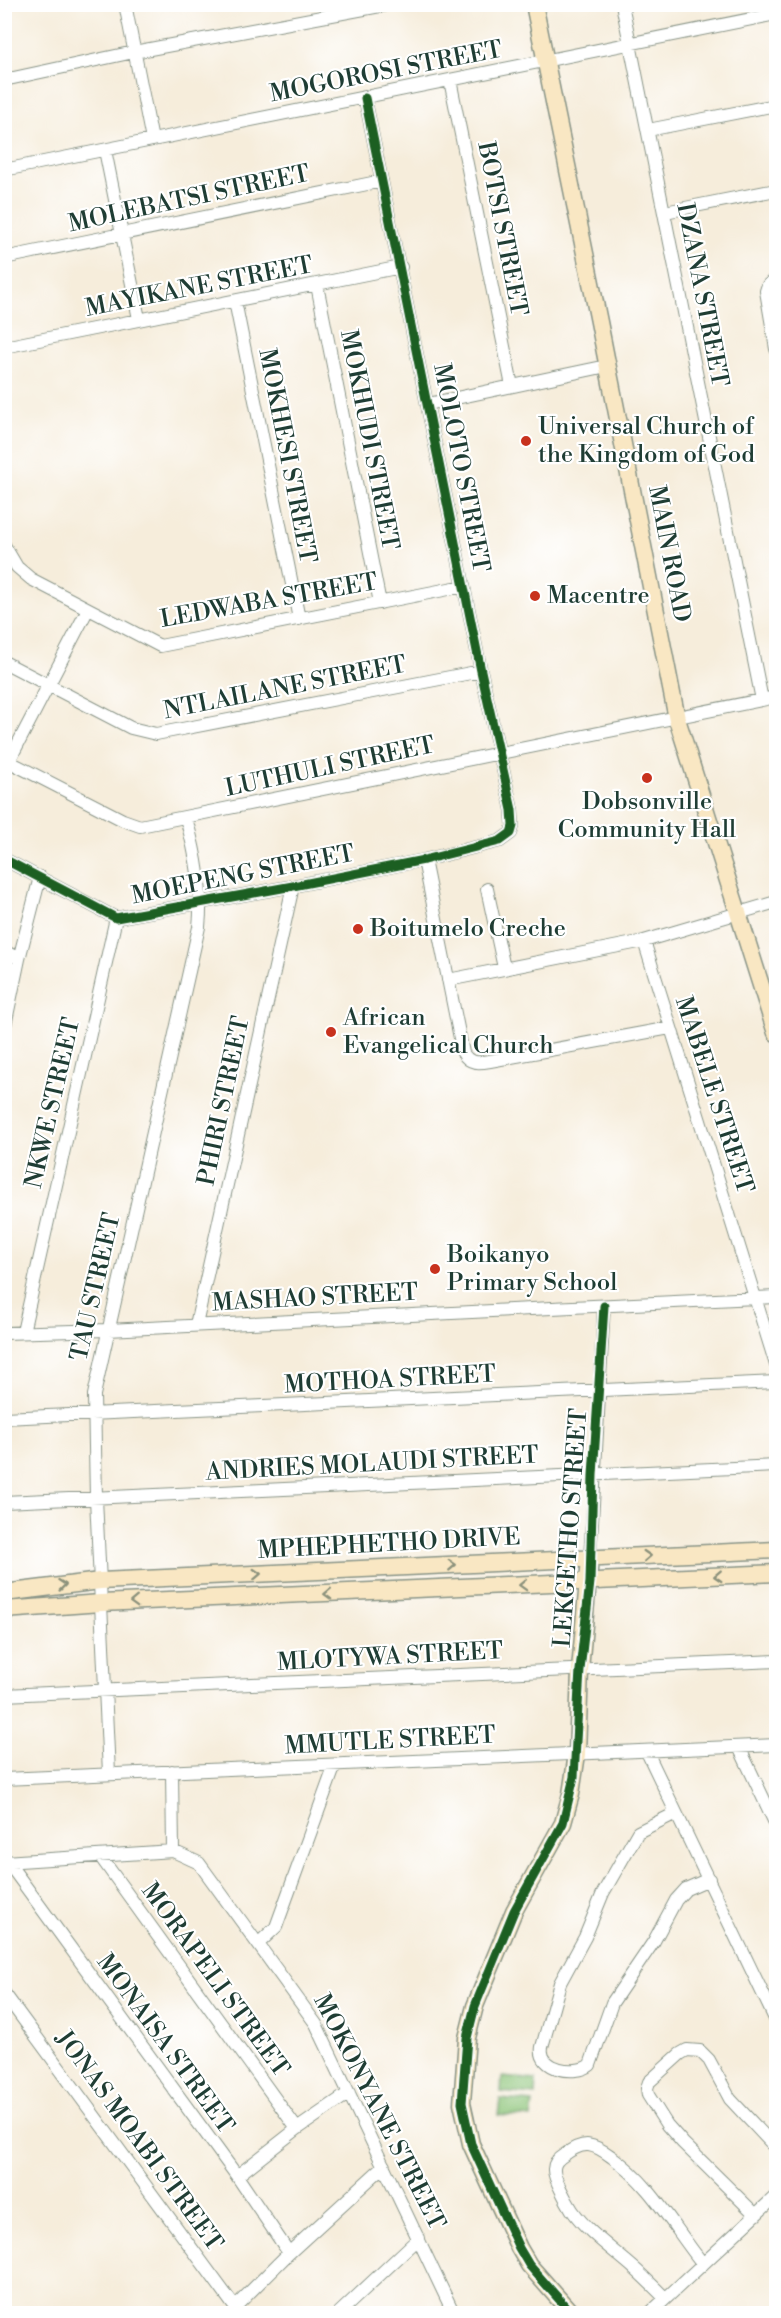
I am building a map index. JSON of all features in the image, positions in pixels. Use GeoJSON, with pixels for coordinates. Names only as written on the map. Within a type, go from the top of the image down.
{"type":"FeatureCollection","features":[{"type":"Feature","properties":{"kind":"street"},"geometry":{"type":"LineString","coordinates":[[125,4],[152,140]]}},
{"type":"Feature","properties":{"kind":"street"},"geometry":{"type":"LineString","coordinates":[[4,80],[134,52],[391,4]]}},
{"type":"Feature","properties":{"kind":"street","name":"MAIN ROAD"},"geometry":{"type":"LineString","coordinates":[[534,4],[677,719],[777,1033]]}},
{"type":"Feature","properties":{"kind":"street","name":"DZANA STREET"},"geometry":{"type":"LineString","coordinates":[[622,4],[762,700]]}},
{"type":"Feature","properties":{"kind":"street","name":"MOGOROSI STREET"},"geometry":{"type":"LineString","coordinates":[[4,170],[777,14]]}},
{"type":"Feature","properties":{"kind":"street","name":"BOTSI STREET"},"geometry":{"type":"LineString","coordinates":[[450,80],[512,386]]}},
{"type":"Feature","properties":{"kind":"street","name":"MOLOTO STREET"},"geometry":{"type":"LineString","coordinates":[[365,98],[481,671],[512,810],[513,826],[507,838],[500,842]]}},
{"type":"Feature","properties":{"kind":"street"},"geometry":{"type":"LineString","coordinates":[[648,130],[777,105]]}},
{"type":"Feature","properties":{"kind":"street"},"geometry":{"type":"LineString","coordinates":[[105,150],[139,319]]}},
{"type":"Feature","properties":{"kind":"street","name":"MOLEBATSI STREET"},"geometry":{"type":"LineString","coordinates":[[4,258],[382,181]]}},
{"type":"Feature","properties":{"kind":"street"},"geometry":{"type":"LineString","coordinates":[[664,212],[777,190]]}},
{"type":"Feature","properties":{"kind":"street","name":"MAYIKANE STREET"},"geometry":{"type":"LineString","coordinates":[[4,347],[401,267]]}},
{"type":"Feature","properties":{"kind":"street"},"geometry":{"type":"LineString","coordinates":[[777,278],[768,285],[766,291],[777,349]]}},
{"type":"Feature","properties":{"kind":"street","name":"MOKHUDI STREET"},"geometry":{"type":"LineString","coordinates":[[317,285],[380,603]]}},
{"type":"Feature","properties":{"kind":"street","name":"MOKHESI STREET"},"geometry":{"type":"LineString","coordinates":[[235,301],[298,619]]}},
{"type":"Feature","properties":{"kind":"street"},"geometry":{"type":"LineString","coordinates":[[428,404],[608,366]]}},
{"type":"Feature","properties":{"kind":"street","name":"LEDWABA STREET"},"geometry":{"type":"LineString","coordinates":[[4,545],[12,561],[22,573],[160,645],[464,586]]}},
{"type":"Feature","properties":{"kind":"street"},"geometry":{"type":"LineString","coordinates":[[7,760],[50,685],[88,609]]}},
{"type":"Feature","properties":{"kind":"street","name":"NTLAILANE STREET"},"geometry":{"type":"LineString","coordinates":[[4,662],[131,728],[156,734],[481,671]]}},
{"type":"Feature","properties":{"kind":"street","name":"LUTHULI STREET"},"geometry":{"type":"LineString","coordinates":[[7,760],[132,824],[151,825],[777,697]]}},
{"type":"Feature","properties":{"kind":"street","name":"TAU STREET"},"geometry":{"type":"LineString","coordinates":[[109,1773],[96,1498],[94,1395],[199,927],[201,904],[195,853],[186,818]]}},
{"type":"Feature","properties":{"kind":"street","name":"MOEPENG STREET"},"geometry":{"type":"LineString","coordinates":[[4,859],[116,918],[293,886],[424,860],[500,842]]}},
{"type":"Feature","properties":{"kind":"street"},"geometry":{"type":"LineString","coordinates":[[424,860],[463,1053],[466,1058],[477,1063],[670,1028]]}},
{"type":"Feature","properties":{"kind":"street"},"geometry":{"type":"LineString","coordinates":[[4,1030],[40,877]]}},
{"type":"Feature","properties":{"kind":"street","name":"PHIRI STREET"},"geometry":{"type":"LineString","coordinates":[[196,1325],[293,886]]}},
{"type":"Feature","properties":{"kind":"street"},"geometry":{"type":"LineString","coordinates":[[487,889],[504,968]]}},
{"type":"Feature","properties":{"kind":"street"},"geometry":{"type":"LineString","coordinates":[[448,980],[644,941],[777,902]]}},
{"type":"Feature","properties":{"kind":"street","name":"NKWE STREET"},"geometry":{"type":"LineString","coordinates":[[22,1332],[116,918]]}},
{"type":"Feature","properties":{"kind":"street","name":"MABELE STREET"},"geometry":{"type":"LineString","coordinates":[[644,941],[777,1365]]}},
{"type":"Feature","properties":{"kind":"street"},"geometry":{"type":"LineString","coordinates":[[4,951],[19,959]]}},
{"type":"Feature","properties":{"kind":"street","name":"MASHAO STREET"},"geometry":{"type":"LineString","coordinates":[[4,1333],[108,1330],[777,1297]]}},
{"type":"Feature","properties":{"kind":"street","name":"LEKGETHO STREET"},"geometry":{"type":"LineString","coordinates":[[571,2313],[529,2265],[519,2248],[471,2144],[462,2103],[467,2038],[475,2006],[514,1911],[563,1823],[571,1794],[577,1754],[580,1670],[590,1582],[593,1476],[604,1306]]}},
{"type":"Feature","properties":{"kind":"street","name":"MOTHOA STREET"},"geometry":{"type":"LineString","coordinates":[[4,1418],[777,1382]]}},
{"type":"Feature","properties":{"kind":"street","name":"ANDRIES MOLAUDI STREET"},"geometry":{"type":"LineString","coordinates":[[4,1502],[777,1466]]}},
{"type":"Feature","properties":{"kind":"street","name":"MPHEPHETHO DRIVE"},"geometry":{"type":"LineString","coordinates":[[4,1593],[100,1581],[777,1550]]}},
{"type":"Feature","properties":{"kind":"street","name":"MPHEPHETHO DRIVE"},"geometry":{"type":"LineString","coordinates":[[4,1610],[101,1603],[777,1573]]}},
{"type":"Feature","properties":{"kind":"street","name":"MLOTYWA STREET"},"geometry":{"type":"LineString","coordinates":[[4,1695],[777,1660]]}},
{"type":"Feature","properties":{"kind":"street","name":"MMUTLE STREET"},"geometry":{"type":"LineString","coordinates":[[4,1779],[777,1745]]}},
{"type":"Feature","properties":{"kind":"street"},"geometry":{"type":"LineString","coordinates":[[739,1747],[777,1825]]}},
{"type":"Feature","properties":{"kind":"street"},"geometry":{"type":"LineString","coordinates":[[647,1752],[777,2021]]}},
{"type":"Feature","properties":{"kind":"street"},"geometry":{"type":"LineString","coordinates":[[259,1943],[274,1931],[279,1921],[335,1765]]}},
{"type":"Feature","properties":{"kind":"street"},"geometry":{"type":"LineString","coordinates":[[172,1771],[173,1851]]}},
{"type":"Feature","properties":{"kind":"street"},"geometry":{"type":"LineString","coordinates":[[676,1813],[638,1832],[603,1893],[585,1937],[560,1983],[542,2047],[542,2056],[546,2063],[558,2068],[580,2069],[590,2065],[612,2004],[654,1941],[676,1900],[686,1889],[709,1879]]}},
{"type":"Feature","properties":{"kind":"street","name":"MOKONYANE STREET"},"geometry":{"type":"LineString","coordinates":[[6,1862],[173,1851],[186,1855],[199,1863],[312,2017],[454,2313]]}},
{"type":"Feature","properties":{"kind":"street","name":"MORAPELI STREET"},"geometry":{"type":"LineString","coordinates":[[99,1856],[297,2129]]}},
{"type":"Feature","properties":{"kind":"street","name":"MONAISA STREET"},"geometry":{"type":"LineString","coordinates":[[6,1862],[237,2176],[289,2253]]}},
{"type":"Feature","properties":{"kind":"street","name":"JONAS MOABI STREET"},"geometry":{"type":"LineString","coordinates":[[4,1993],[237,2310]]}},
{"type":"Feature","properties":{"kind":"street"},"geometry":{"type":"LineString","coordinates":[[756,2215],[698,2159],[667,2125],[648,2095],[647,2085],[684,2051],[700,2051],[709,2060],[727,2095],[777,2148]]}},
{"type":"Feature","properties":{"kind":"street"},"geometry":{"type":"LineString","coordinates":[[237,2176],[297,2129],[349,2093]]}},
{"type":"Feature","properties":{"kind":"street"},"geometry":{"type":"LineString","coordinates":[[665,2298],[635,2268],[613,2252],[573,2210],[554,2173],[555,2164],[561,2157],[577,2146],[585,2144],[593,2145],[612,2157],[634,2174],[657,2200],[680,2236],[703,2264]]}},
{"type":"Feature","properties":{"kind":"street"},"geometry":{"type":"LineString","coordinates":[[237,2310],[289,2253],[384,2166]]}},
{"type":"Feature","properties":{"kind":"street"},"geometry":{"type":"LineString","coordinates":[[648,2313],[777,2196]]}},
{"type":"Feature","properties":{"kind":"street"},"geometry":{"type":"LineString","coordinates":[[338,2313],[419,2238]]}},
{"type":"Feature","properties":{"kind":"green space"},"geometry":{"type":"Polygon","coordinates":[[[502,2077],[536,2080],[535,2095],[501,2092],[502,2077]]]}},
{"type":"Feature","properties":{"kind":"green space"},"geometry":{"type":"Polygon","coordinates":[[[500,2099],[533,2102],[531,2118],[498,2115],[500,2099]]]}},
{"type":"Feature","properties":{"kind":"cycle path"},"geometry":{"type":"LineString","coordinates":[[4,859],[116,918],[424,860],[500,841],[511,833],[512,810],[481,671],[365,98]]}},
{"type":"Feature","properties":{"kind":"cycle path"},"geometry":{"type":"LineString","coordinates":[[572,2314],[529,2265],[519,2248],[471,2144],[462,2103],[467,2038],[475,2006],[514,1911],[563,1823],[574,1777],[580,1670],[590,1582],[593,1475],[604,1306]]}},
{"type":"Feature","properties":{"kind":"place","name":"Universal Church of the Kingdom of God"},"geometry":{"type":"Point","coordinates":[526,441]}},
{"type":"Feature","properties":{"kind":"place","name":"Macentre"},"geometry":{"type":"Point","coordinates":[535,596]}},
{"type":"Feature","properties":{"kind":"place","name":"Dobsonville Community Hall"},"geometry":{"type":"Point","coordinates":[647,778]}},
{"type":"Feature","properties":{"kind":"place","name":"Boitumelo Creche"},"geometry":{"type":"Point","coordinates":[358,929]}},
{"type":"Feature","properties":{"kind":"place","name":"African Evangelical Church"},"geometry":{"type":"Point","coordinates":[331,1032]}},
{"type":"Feature","properties":{"kind":"place","name":"Boikanyo Primary School"},"geometry":{"type":"Point","coordinates":[435,1269]}}]}
